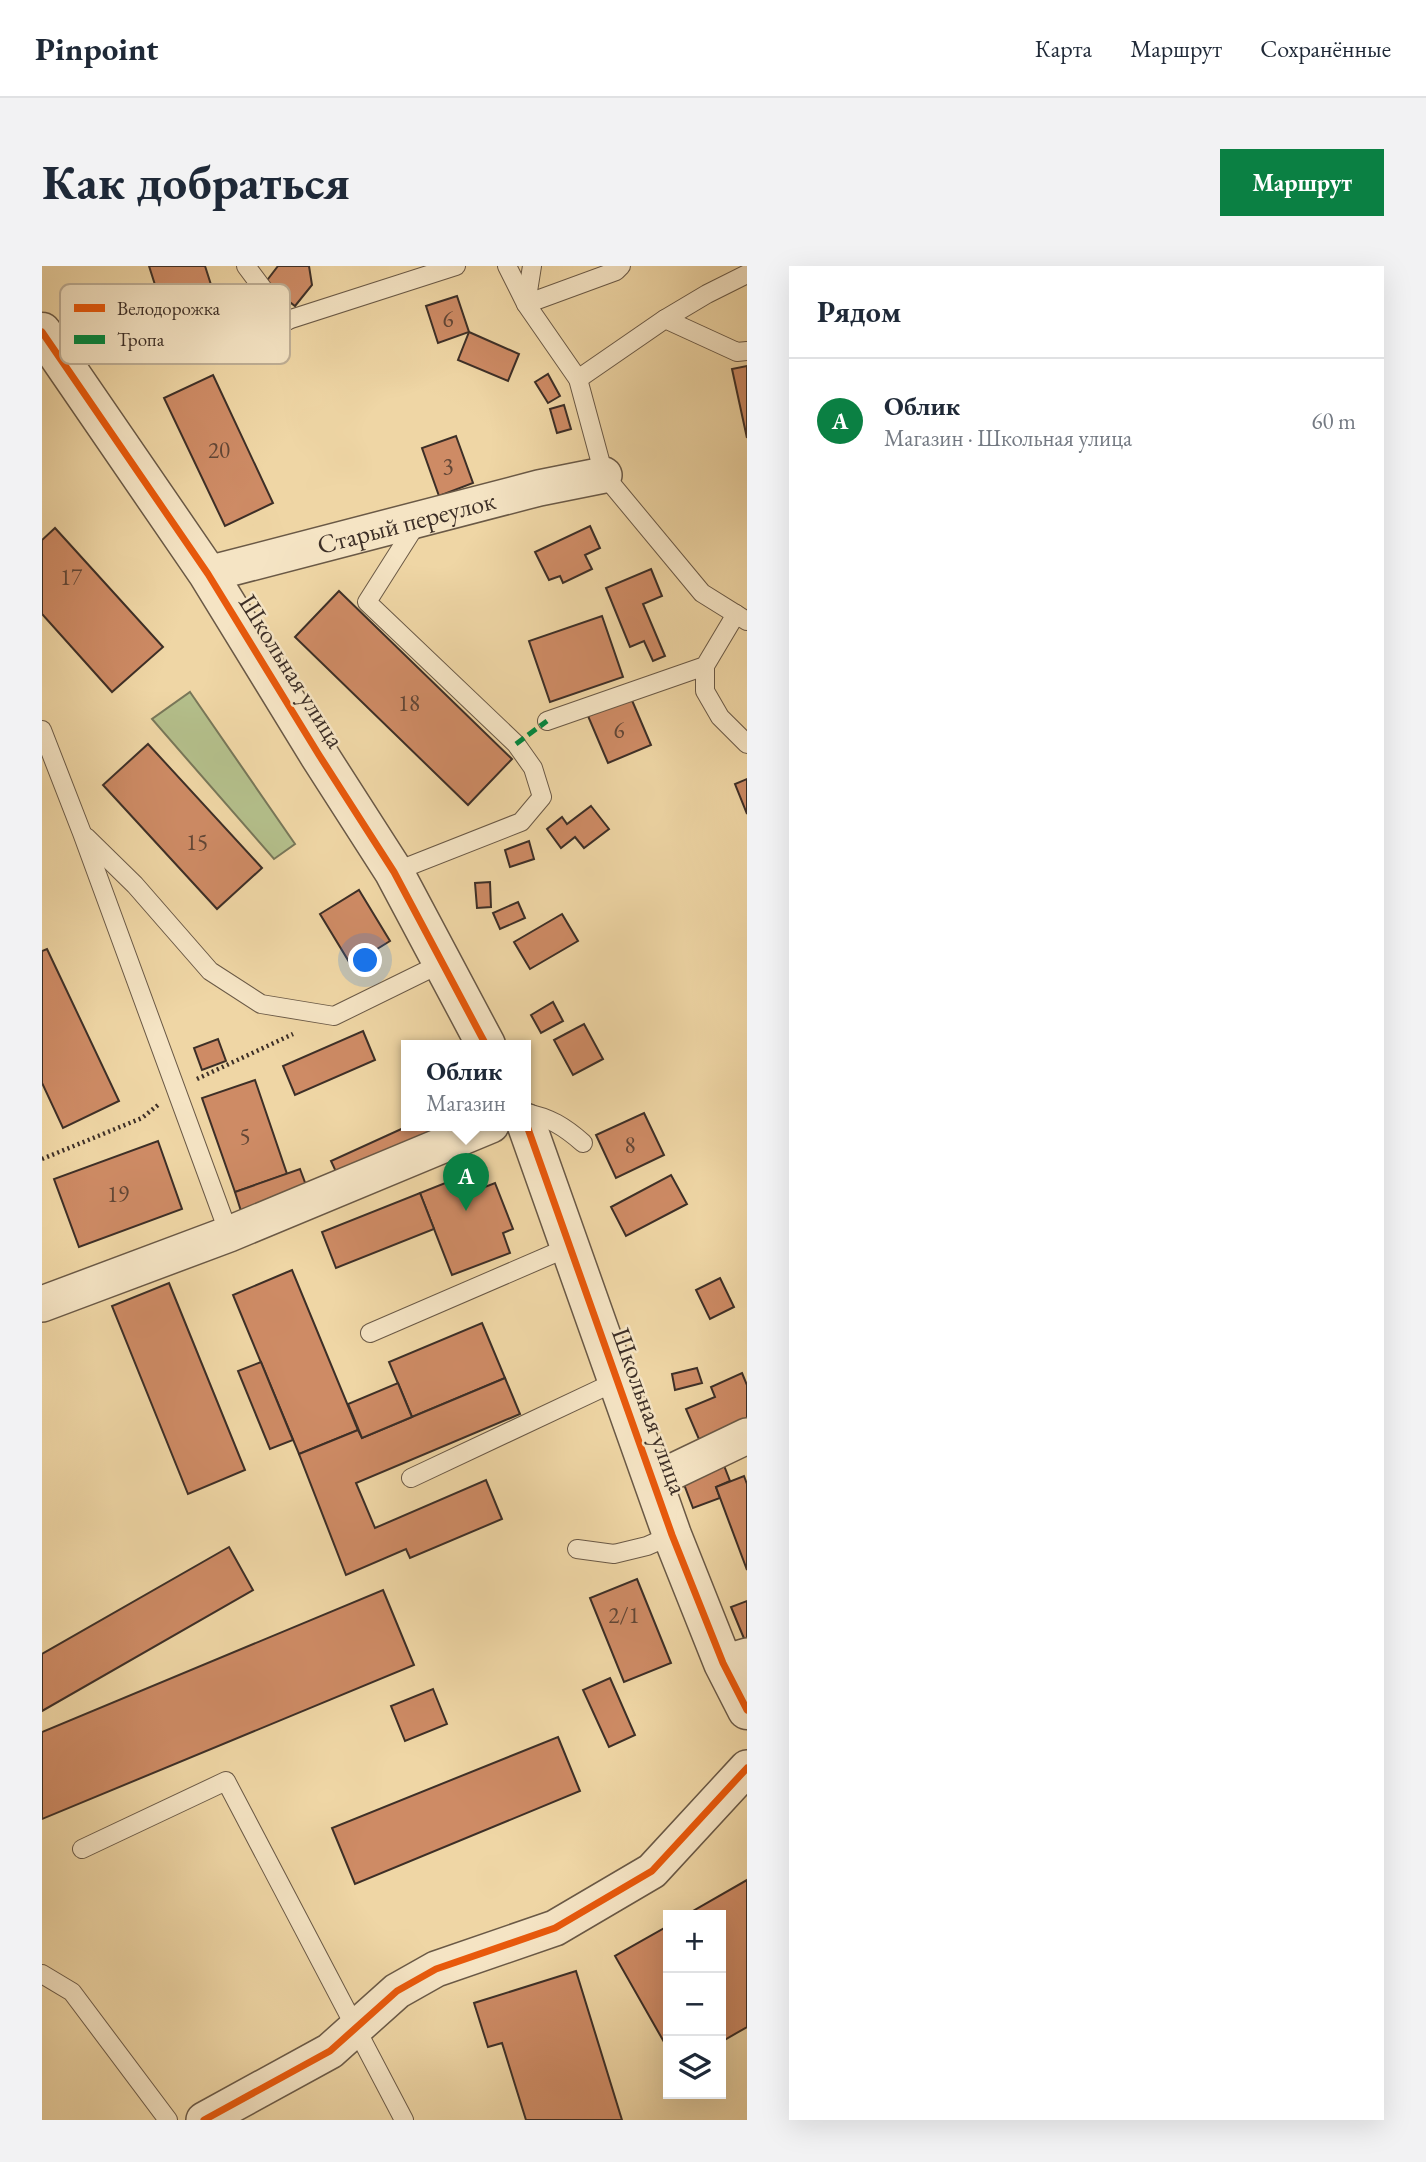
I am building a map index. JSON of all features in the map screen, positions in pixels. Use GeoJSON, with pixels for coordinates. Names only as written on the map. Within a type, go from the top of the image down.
{"type":"FeatureCollection","features":[{"type":"Feature","properties":{"kind":"street","name":"Школьная улица"},"geometry":{"type":"LineString","coordinates":[[42,332],[60,359]]}},
{"type":"Feature","properties":{"kind":"street","name":"Школьная улица"},"geometry":{"type":"LineString","coordinates":[[65,366],[208,574],[394,872],[483,1040]]}},
{"type":"Feature","properties":{"kind":"street","name":"Старый переулок"},"geometry":{"type":"LineString","coordinates":[[208,574],[539,488],[604,475]]}},
{"type":"Feature","properties":{"kind":"street"},"geometry":{"type":"LineString","coordinates":[[44,1297],[229,1234],[477,1131]]}},
{"type":"Feature","properties":{"kind":"street","name":"Школьная улица"},"geometry":{"type":"LineString","coordinates":[[529,1131],[672,1535],[735,1659],[747,1710]]}},
{"type":"Feature","properties":{"kind":"street"},"geometry":{"type":"LineString","coordinates":[[653,1481],[747,1436]]}},
{"type":"Feature","properties":{"kind":"street"},"geometry":{"type":"LineString","coordinates":[[204,2120],[330,2051],[397,1991],[436,1969],[555,1928],[652,1871],[747,1768]]}},
{"type":"Feature","properties":{"kind":"lane"},"geometry":{"type":"LineString","coordinates":[[246,266],[259,284]]}},
{"type":"Feature","properties":{"kind":"lane"},"geometry":{"type":"LineString","coordinates":[[290,320],[456,266]]}},
{"type":"Feature","properties":{"kind":"lane"},"geometry":{"type":"LineString","coordinates":[[507,266],[526,304],[578,379],[604,475],[702,593],[742,618],[705,666],[547,720]]}},
{"type":"Feature","properties":{"kind":"lane"},"geometry":{"type":"LineString","coordinates":[[526,304],[532,266]]}},
{"type":"Feature","properties":{"kind":"lane"},"geometry":{"type":"LineString","coordinates":[[526,304],[616,271],[621,266]]}},
{"type":"Feature","properties":{"kind":"lane"},"geometry":{"type":"LineString","coordinates":[[578,379],[665,319],[747,274]]}},
{"type":"Feature","properties":{"kind":"lane"},"geometry":{"type":"LineString","coordinates":[[665,319],[737,352],[747,351]]}},
{"type":"Feature","properties":{"kind":"lane"},"geometry":{"type":"LineString","coordinates":[[394,872],[522,822],[542,797],[533,768],[516,744],[367,602],[419,520]]}},
{"type":"Feature","properties":{"kind":"lane"},"geometry":{"type":"LineString","coordinates":[[705,666],[705,691],[720,717],[747,744]]}},
{"type":"Feature","properties":{"kind":"lane"},"geometry":{"type":"LineString","coordinates":[[42,730],[229,1234]]}},
{"type":"Feature","properties":{"kind":"lane"},"geometry":{"type":"LineString","coordinates":[[82,833],[135,886],[210,971],[261,1004],[334,1016],[442,963]]}},
{"type":"Feature","properties":{"kind":"lane"},"geometry":{"type":"LineString","coordinates":[[531,1114],[546,1117],[583,1143]]}},
{"type":"Feature","properties":{"kind":"lane"},"geometry":{"type":"LineString","coordinates":[[370,1333],[569,1247]]}},
{"type":"Feature","properties":{"kind":"lane"},"geometry":{"type":"LineString","coordinates":[[411,1478],[617,1381]]}},
{"type":"Feature","properties":{"kind":"lane"},"geometry":{"type":"LineString","coordinates":[[576,1549],[614,1553],[647,1546],[672,1535]]}},
{"type":"Feature","properties":{"kind":"lane"},"geometry":{"type":"LineString","coordinates":[[82,1849],[226,1781],[404,2120]]}},
{"type":"Feature","properties":{"kind":"lane"},"geometry":{"type":"LineString","coordinates":[[42,1974],[72,1992],[168,2120]]}},
{"type":"Feature","properties":{"kind":"green space"},"geometry":{"type":"Polygon","coordinates":[[[190,692],[295,844],[274,859],[152,719],[190,692]]]}},
{"type":"Feature","properties":{"kind":"building"},"geometry":{"type":"Polygon","coordinates":[[[149,266],[205,266],[211,284],[155,284],[149,266]]]}},
{"type":"Feature","properties":{"kind":"building"},"geometry":{"type":"Polygon","coordinates":[[[278,266],[309,266],[312,285],[295,306],[290,302],[290,284],[265,283],[278,266]]]}},
{"type":"Feature","properties":{"kind":"building"},"geometry":{"type":"Polygon","coordinates":[[[457,296],[469,332],[438,343],[426,306],[457,296]]]}},
{"type":"Feature","properties":{"kind":"building"},"geometry":{"type":"Polygon","coordinates":[[[469,332],[519,354],[508,381],[458,360],[469,332]]]}},
{"type":"Feature","properties":{"kind":"building"},"geometry":{"type":"Polygon","coordinates":[[[747,366],[747,438],[732,369],[747,366]]]}},
{"type":"Feature","properties":{"kind":"building"},"geometry":{"type":"Polygon","coordinates":[[[548,374],[560,396],[548,403],[535,382],[548,374]]]}},
{"type":"Feature","properties":{"kind":"building"},"geometry":{"type":"Polygon","coordinates":[[[213,375],[273,503],[225,526],[164,398],[213,375]]]}},
{"type":"Feature","properties":{"kind":"building"},"geometry":{"type":"Polygon","coordinates":[[[564,405],[571,429],[557,433],[550,409],[564,405]]]}},
{"type":"Feature","properties":{"kind":"building"},"geometry":{"type":"Polygon","coordinates":[[[456,436],[473,483],[439,496],[422,448],[456,436]]]}},
{"type":"Feature","properties":{"kind":"building"},"geometry":{"type":"Polygon","coordinates":[[[590,526],[600,548],[585,555],[592,569],[563,583],[560,576],[549,580],[535,552],[590,526]]]}},
{"type":"Feature","properties":{"kind":"building"},"geometry":{"type":"Polygon","coordinates":[[[55,528],[163,647],[112,692],[42,614],[42,540],[55,528]]]}},
{"type":"Feature","properties":{"kind":"building"},"geometry":{"type":"Polygon","coordinates":[[[651,569],[662,596],[643,604],[665,656],[653,661],[644,641],[630,647],[606,588],[651,569]]]}},
{"type":"Feature","properties":{"kind":"building"},"geometry":{"type":"Polygon","coordinates":[[[339,591],[512,759],[468,805],[295,637],[339,591]]]}},
{"type":"Feature","properties":{"kind":"building"},"geometry":{"type":"Polygon","coordinates":[[[602,616],[623,677],[550,702],[529,641],[602,616]]]}},
{"type":"Feature","properties":{"kind":"building"},"geometry":{"type":"Polygon","coordinates":[[[631,698],[651,745],[608,763],[588,716],[631,698]]]}},
{"type":"Feature","properties":{"kind":"building"},"geometry":{"type":"Polygon","coordinates":[[[148,744],[262,868],[217,909],[103,785],[148,744]]]}},
{"type":"Feature","properties":{"kind":"building"},"geometry":{"type":"Polygon","coordinates":[[[747,779],[747,814],[735,784],[747,779]]]}},
{"type":"Feature","properties":{"kind":"building"},"geometry":{"type":"Polygon","coordinates":[[[591,806],[609,829],[584,848],[575,837],[561,848],[547,829],[562,817],[567,824],[591,806]]]}},
{"type":"Feature","properties":{"kind":"building"},"geometry":{"type":"Polygon","coordinates":[[[529,841],[534,859],[510,867],[505,850],[529,841]]]}},
{"type":"Feature","properties":{"kind":"building"},"geometry":{"type":"Polygon","coordinates":[[[490,882],[491,907],[477,908],[475,883],[490,882]]]}},
{"type":"Feature","properties":{"kind":"building"},"geometry":{"type":"Polygon","coordinates":[[[359,890],[390,941],[351,965],[320,914],[359,890]]]}},
{"type":"Feature","properties":{"kind":"building"},"geometry":{"type":"Polygon","coordinates":[[[518,902],[525,918],[500,929],[493,913],[518,902]]]}},
{"type":"Feature","properties":{"kind":"building"},"geometry":{"type":"Polygon","coordinates":[[[562,914],[578,941],[530,969],[514,942],[562,914]]]}},
{"type":"Feature","properties":{"kind":"building"},"geometry":{"type":"Polygon","coordinates":[[[47,949],[119,1101],[63,1128],[42,1083],[42,951],[47,949]]]}},
{"type":"Feature","properties":{"kind":"building"},"geometry":{"type":"Polygon","coordinates":[[[553,1002],[563,1021],[541,1033],[531,1015],[553,1002]]]}},
{"type":"Feature","properties":{"kind":"building"},"geometry":{"type":"Polygon","coordinates":[[[584,1024],[603,1059],[573,1075],[554,1040],[584,1024]]]}},
{"type":"Feature","properties":{"kind":"building"},"geometry":{"type":"Polygon","coordinates":[[[363,1031],[375,1060],[295,1095],[283,1066],[363,1031]]]}},
{"type":"Feature","properties":{"kind":"building"},"geometry":{"type":"Polygon","coordinates":[[[218,1039],[226,1061],[202,1070],[194,1048],[218,1039]]]}},
{"type":"Feature","properties":{"kind":"building"},"geometry":{"type":"Polygon","coordinates":[[[255,1080],[287,1174],[235,1192],[202,1098],[255,1080]]]}},
{"type":"Feature","properties":{"kind":"building"},"geometry":{"type":"Polygon","coordinates":[[[644,1113],[664,1155],[616,1178],[596,1135],[644,1113]]]}},
{"type":"Feature","properties":{"kind":"building"},"geometry":{"type":"Polygon","coordinates":[[[401,1129],[431,1131],[432,1134],[338,1176],[331,1161],[401,1129]]]}},
{"type":"Feature","properties":{"kind":"building"},"geometry":{"type":"Polygon","coordinates":[[[158,1141],[182,1209],[79,1247],[54,1179],[158,1141]]]}},
{"type":"Feature","properties":{"kind":"building"},"geometry":{"type":"Polygon","coordinates":[[[300,1169],[307,1188],[241,1211],[235,1192],[300,1169]]]}},
{"type":"Feature","properties":{"kind":"building"},"geometry":{"type":"Polygon","coordinates":[[[478,1170],[485,1187],[495,1183],[513,1229],[503,1233],[510,1253],[452,1275],[420,1193],[478,1170]]]}},
{"type":"Feature","properties":{"kind":"building"},"geometry":{"type":"Polygon","coordinates":[[[671,1175],[687,1204],[626,1236],[611,1207],[671,1175]]]}},
{"type":"Feature","properties":{"kind":"building"},"geometry":{"type":"Polygon","coordinates":[[[420,1193],[434,1229],[336,1268],[322,1232],[420,1193]]]}},
{"type":"Feature","properties":{"kind":"building"},"geometry":{"type":"Polygon","coordinates":[[[292,1270],[358,1430],[299,1454],[233,1295],[292,1270]]]}},
{"type":"Feature","properties":{"kind":"building"},"geometry":{"type":"Polygon","coordinates":[[[720,1278],[734,1307],[710,1319],[696,1290],[720,1278]]]}},
{"type":"Feature","properties":{"kind":"building"},"geometry":{"type":"Polygon","coordinates":[[[169,1283],[245,1470],[188,1494],[112,1306],[169,1283]]]}},
{"type":"Feature","properties":{"kind":"building"},"geometry":{"type":"Polygon","coordinates":[[[482,1323],[505,1378],[412,1417],[389,1362],[482,1323]]]}},
{"type":"Feature","properties":{"kind":"building"},"geometry":{"type":"Polygon","coordinates":[[[261,1362],[293,1440],[270,1449],[238,1371],[261,1362]]]}},
{"type":"Feature","properties":{"kind":"building"},"geometry":{"type":"Polygon","coordinates":[[[697,1368],[702,1383],[675,1390],[672,1374],[697,1368]]]}},
{"type":"Feature","properties":{"kind":"building"},"geometry":{"type":"Polygon","coordinates":[[[742,1373],[747,1385],[747,1424],[701,1444],[686,1409],[715,1397],[711,1387],[742,1373]]]}},
{"type":"Feature","properties":{"kind":"building"},"geometry":{"type":"Polygon","coordinates":[[[505,1378],[520,1414],[356,1483],[375,1528],[486,1480],[502,1519],[410,1558],[406,1549],[346,1575],[299,1454],[358,1430],[362,1438],[505,1378]]]}},
{"type":"Feature","properties":{"kind":"building"},"geometry":{"type":"Polygon","coordinates":[[[398,1383],[412,1417],[362,1438],[348,1404],[398,1383]]]}},
{"type":"Feature","properties":{"kind":"building"},"geometry":{"type":"Polygon","coordinates":[[[723,1463],[730,1481],[716,1487],[720,1498],[693,1508],[682,1479],[723,1463]]]}},
{"type":"Feature","properties":{"kind":"building"},"geometry":{"type":"Polygon","coordinates":[[[744,1476],[747,1484],[747,1570],[716,1487],[744,1476]]]}},
{"type":"Feature","properties":{"kind":"building"},"geometry":{"type":"Polygon","coordinates":[[[229,1547],[253,1590],[42,1711],[42,1654],[229,1547]]]}},
{"type":"Feature","properties":{"kind":"building"},"geometry":{"type":"Polygon","coordinates":[[[637,1579],[671,1663],[624,1682],[590,1598],[637,1579]]]}},
{"type":"Feature","properties":{"kind":"building"},"geometry":{"type":"Polygon","coordinates":[[[383,1590],[414,1665],[42,1819],[42,1732],[383,1590]]]}},
{"type":"Feature","properties":{"kind":"building"},"geometry":{"type":"Polygon","coordinates":[[[747,1601],[747,1641],[745,1641],[731,1607],[747,1601]]]}},
{"type":"Feature","properties":{"kind":"building"},"geometry":{"type":"Polygon","coordinates":[[[610,1678],[635,1735],[609,1747],[583,1690],[610,1678]]]}},
{"type":"Feature","properties":{"kind":"building"},"geometry":{"type":"Polygon","coordinates":[[[433,1689],[447,1724],[405,1741],[391,1706],[433,1689]]]}},
{"type":"Feature","properties":{"kind":"building"},"geometry":{"type":"Polygon","coordinates":[[[558,1737],[580,1791],[355,1884],[332,1828],[558,1737]]]}},
{"type":"Feature","properties":{"kind":"building"},"geometry":{"type":"Polygon","coordinates":[[[747,1880],[747,2027],[726,2039],[726,1910],[695,1910],[747,1880]]]}},
{"type":"Feature","properties":{"kind":"building"},"geometry":{"type":"Polygon","coordinates":[[[663,1929],[663,2040],[615,1956],[663,1929]]]}},
{"type":"Feature","properties":{"kind":"building"},"geometry":{"type":"Polygon","coordinates":[[[576,1971],[622,2120],[526,2120],[502,2043],[488,2047],[474,2003],[576,1971]]]}},
{"type":"Feature","properties":{"kind":"marked path"},"geometry":{"type":"LineString","coordinates":[[516,744],[547,721]]}},
{"type":"Feature","properties":{"kind":"cycle path"},"geometry":{"type":"LineString","coordinates":[[42,332],[60,358]]}},
{"type":"Feature","properties":{"kind":"cycle path"},"geometry":{"type":"LineString","coordinates":[[64,364],[208,574],[394,872],[483,1040]]}},
{"type":"Feature","properties":{"kind":"cycle path"},"geometry":{"type":"LineString","coordinates":[[529,1131],[672,1535],[723,1663],[747,1710]]}},
{"type":"Feature","properties":{"kind":"cycle path"},"geometry":{"type":"LineString","coordinates":[[204,2120],[330,2051],[397,1991],[436,1969],[555,1928],[652,1871],[747,1768]]}},
{"type":"Feature","properties":{"kind":"place","name":"Облик"},"geometry":{"type":"Point","coordinates":[466,1211]}}]}
